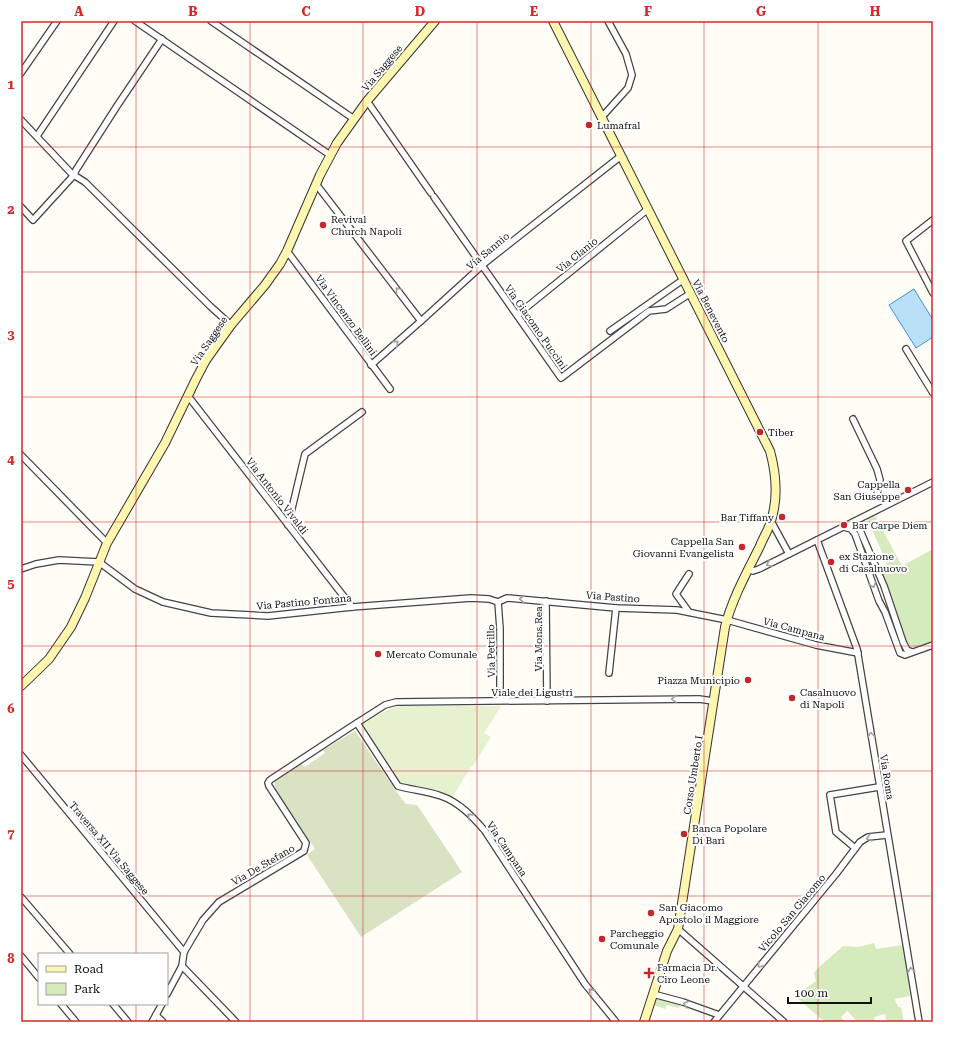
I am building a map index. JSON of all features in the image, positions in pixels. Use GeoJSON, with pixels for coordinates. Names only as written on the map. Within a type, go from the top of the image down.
{"type":"FeatureCollection","features":[{"type":"Feature","properties":{"kind":"main road","name":"Via Saggese"},"geometry":{"type":"LineString","coordinates":[[21,686],[49,659],[71,627],[85,598],[107,543],[165,443],[206,360],[231,325],[265,285],[288,252],[316,184],[337,143],[368,101],[435,21]]}},
{"type":"Feature","properties":{"kind":"main road","name":"Via Benevento"},"geometry":{"type":"LineString","coordinates":[[553,21],[770,451],[775,481],[771,521],[727,620]]}},
{"type":"Feature","properties":{"kind":"main road","name":"Corso Umberto I"},"geometry":{"type":"LineString","coordinates":[[644,1022],[667,952],[678,929],[727,620]]}},
{"type":"Feature","properties":{"kind":"street"},"geometry":{"type":"LineString","coordinates":[[21,73],[57,21]]}},
{"type":"Feature","properties":{"kind":"street"},"geometry":{"type":"LineString","coordinates":[[36,136],[114,21]]}},
{"type":"Feature","properties":{"kind":"street"},"geometry":{"type":"LineString","coordinates":[[135,21],[330,155]]}},
{"type":"Feature","properties":{"kind":"street"},"geometry":{"type":"LineString","coordinates":[[212,21],[354,119]]}},
{"type":"Feature","properties":{"kind":"street"},"geometry":{"type":"LineString","coordinates":[[601,118],[628,88],[632,75],[626,54],[608,21]]}},
{"type":"Feature","properties":{"kind":"street"},"geometry":{"type":"LineString","coordinates":[[21,207],[33,220],[74,176],[76,170],[117,106],[162,39]]}},
{"type":"Feature","properties":{"kind":"street","name":"Via Giacomo Puccini"},"geometry":{"type":"LineString","coordinates":[[368,101],[561,378],[650,311],[666,309],[691,293]]}},
{"type":"Feature","properties":{"kind":"street"},"geometry":{"type":"LineString","coordinates":[[21,120],[74,176],[85,182],[231,325]]}},
{"type":"Feature","properties":{"kind":"street","name":"Via Sannio"},"geometry":{"type":"LineString","coordinates":[[371,365],[482,266],[621,156]]}},
{"type":"Feature","properties":{"kind":"street"},"geometry":{"type":"LineString","coordinates":[[316,184],[421,321]]}},
{"type":"Feature","properties":{"kind":"street","name":"Via Clanio"},"geometry":{"type":"LineString","coordinates":[[517,315],[648,209]]}},
{"type":"Feature","properties":{"kind":"street"},"geometry":{"type":"LineString","coordinates":[[933,220],[906,241],[933,293]]}},
{"type":"Feature","properties":{"kind":"street","name":"Via Vincenzo Bellini"},"geometry":{"type":"LineString","coordinates":[[288,252],[390,389]]}},
{"type":"Feature","properties":{"kind":"street"},"geometry":{"type":"LineString","coordinates":[[610,331],[684,278]]}},
{"type":"Feature","properties":{"kind":"street"},"geometry":{"type":"LineString","coordinates":[[906,349],[933,392]]}},
{"type":"Feature","properties":{"kind":"street","name":"Via Antonio Vivaldi"},"geometry":{"type":"LineString","coordinates":[[188,396],[352,607]]}},
{"type":"Feature","properties":{"kind":"street"},"geometry":{"type":"LineString","coordinates":[[288,525],[305,454],[362,412]]}},
{"type":"Feature","properties":{"kind":"street"},"geometry":{"type":"LineString","coordinates":[[853,419],[877,469],[880,480],[877,494],[878,496]]}},
{"type":"Feature","properties":{"kind":"street"},"geometry":{"type":"LineString","coordinates":[[21,455],[107,543]]}},
{"type":"Feature","properties":{"kind":"street"},"geometry":{"type":"LineString","coordinates":[[749,569],[753,571],[759,569],[933,482]]}},
{"type":"Feature","properties":{"kind":"street"},"geometry":{"type":"LineString","coordinates":[[771,521],[789,554]]}},
{"type":"Feature","properties":{"kind":"street"},"geometry":{"type":"LineString","coordinates":[[856,521],[881,578],[903,642],[907,650],[912,652]]}},
{"type":"Feature","properties":{"kind":"street"},"geometry":{"type":"LineString","coordinates":[[844,527],[850,529],[855,534],[898,650],[902,655],[933,645]]}},
{"type":"Feature","properties":{"kind":"street","name":"Via Roma"},"geometry":{"type":"LineString","coordinates":[[817,540],[858,653],[919,1022]]}},
{"type":"Feature","properties":{"kind":"street"},"geometry":{"type":"LineString","coordinates":[[21,569],[36,564],[59,560],[99,562]]}},
{"type":"Feature","properties":{"kind":"street","name":"Via Pastino Fontana"},"geometry":{"type":"LineString","coordinates":[[99,562],[135,589],[163,602],[211,613],[268,616],[352,607],[471,598],[490,599],[498,602]]}},
{"type":"Feature","properties":{"kind":"street"},"geometry":{"type":"LineString","coordinates":[[689,574],[676,594],[689,612]]}},
{"type":"Feature","properties":{"kind":"street","name":"Via Pastino"},"geometry":{"type":"LineString","coordinates":[[498,602],[507,598],[616,608],[677,610],[727,620]]}},
{"type":"Feature","properties":{"kind":"street","name":"Via Mons.Rea"},"geometry":{"type":"LineString","coordinates":[[546,601],[547,701]]}},
{"type":"Feature","properties":{"kind":"street","name":"Via Petrillo"},"geometry":{"type":"LineString","coordinates":[[498,602],[500,629],[500,700]]}},
{"type":"Feature","properties":{"kind":"street"},"geometry":{"type":"LineString","coordinates":[[609,673],[616,608]]}},
{"type":"Feature","properties":{"kind":"street","name":"Via Campana"},"geometry":{"type":"LineString","coordinates":[[727,620],[816,645],[858,653]]}},
{"type":"Feature","properties":{"kind":"street","name":"Viale dei Ligustri"},"geometry":{"type":"LineString","coordinates":[[357,723],[385,705],[396,702],[699,699],[713,701]]}},
{"type":"Feature","properties":{"kind":"street","name":"Via Campana"},"geometry":{"type":"LineString","coordinates":[[357,723],[398,786],[441,796],[471,815],[485,831],[585,984],[616,1022]]}},
{"type":"Feature","properties":{"kind":"street","name":"Via De Stefano"},"geometry":{"type":"LineString","coordinates":[[182,966],[184,952],[202,920],[219,902],[304,851],[306,843],[268,783],[270,780],[357,723]]}},
{"type":"Feature","properties":{"kind":"street","name":"Traversa XII Via Saggese"},"geometry":{"type":"LineString","coordinates":[[21,755],[184,952]]}},
{"type":"Feature","properties":{"kind":"street"},"geometry":{"type":"LineString","coordinates":[[856,848],[836,832],[830,796],[879,787]]}},
{"type":"Feature","properties":{"kind":"street","name":"Vicolo San Giacomo"},"geometry":{"type":"LineString","coordinates":[[714,1022],[864,839],[887,835]]}},
{"type":"Feature","properties":{"kind":"street"},"geometry":{"type":"LineString","coordinates":[[21,897],[69,953]]}},
{"type":"Feature","properties":{"kind":"street"},"geometry":{"type":"LineString","coordinates":[[678,929],[784,1022]]}},
{"type":"Feature","properties":{"kind":"street"},"geometry":{"type":"LineString","coordinates":[[21,956],[38,977]]}},
{"type":"Feature","properties":{"kind":"street"},"geometry":{"type":"LineString","coordinates":[[168,992],[182,966],[236,1022]]}},
{"type":"Feature","properties":{"kind":"street"},"geometry":{"type":"LineString","coordinates":[[653,994],[683,1002],[719,1016]]}},
{"type":"Feature","properties":{"kind":"street"},"geometry":{"type":"LineString","coordinates":[[62,1005],[76,1022]]}},
{"type":"Feature","properties":{"kind":"street"},"geometry":{"type":"LineString","coordinates":[[114,1005],[128,1022]]}},
{"type":"Feature","properties":{"kind":"street"},"geometry":{"type":"LineString","coordinates":[[152,1022],[161,1005]]}},
{"type":"Feature","properties":{"kind":"street"},"geometry":{"type":"LineString","coordinates":[[156,1015],[163,1022]]}},
{"type":"Feature","properties":{"kind":"green space"},"geometry":{"type":"Polygon","coordinates":[[[874,514],[902,566],[933,549],[933,642],[915,648],[908,645],[882,573],[887,564],[867,518],[874,514]]]}},
{"type":"Feature","properties":{"kind":"green space"},"geometry":{"type":"Polygon","coordinates":[[[400,706],[501,706],[484,733],[491,737],[451,800],[399,784],[363,724],[385,711],[400,706]]]}},
{"type":"Feature","properties":{"kind":"green space"},"geometry":{"type":"Polygon","coordinates":[[[355,731],[406,804],[417,805],[462,872],[361,937],[307,855],[315,849],[276,790],[274,782],[301,764],[305,767],[325,753],[323,750],[355,731]]]}},
{"type":"Feature","properties":{"kind":"green space"},"geometry":{"type":"Polygon","coordinates":[[[874,943],[876,949],[903,945],[910,996],[895,999],[898,1007],[901,1007],[904,1022],[890,1022],[886,1020],[885,1014],[874,1017],[875,1022],[858,1022],[847,1011],[841,1017],[845,1022],[829,1022],[821,1019],[795,996],[816,981],[814,973],[817,969],[843,946],[858,947],[874,943]]]}},
{"type":"Feature","properties":{"kind":"green space"},"geometry":{"type":"Polygon","coordinates":[[[657,996],[681,1003],[679,1008],[667,1005],[665,1009],[654,1005],[657,996]]]}},
{"type":"Feature","properties":{"kind":"water"},"geometry":{"type":"Polygon","coordinates":[[[914,289],[933,320],[933,337],[916,348],[889,305],[914,289]]]}},
{"type":"Feature","properties":{"kind":"tunnel"},"geometry":{"type":"LineString","coordinates":[[878,496],[882,504]]}},
{"type":"Feature","properties":{"kind":"place","name":"Lumafral"},"geometry":{"type":"Point","coordinates":[589,125]}},
{"type":"Feature","properties":{"kind":"place","name":"Revival Church Napoli"},"geometry":{"type":"Point","coordinates":[323,225]}},
{"type":"Feature","properties":{"kind":"place","name":"Tiber"},"geometry":{"type":"Point","coordinates":[760,432]}},
{"type":"Feature","properties":{"kind":"place","name":"Cappella San Giuseppe"},"geometry":{"type":"Point","coordinates":[908,490]}},
{"type":"Feature","properties":{"kind":"place","name":"Bar Tiffany"},"geometry":{"type":"Point","coordinates":[782,517]}},
{"type":"Feature","properties":{"kind":"place","name":"Bar Carpe Diem"},"geometry":{"type":"Point","coordinates":[844,525]}},
{"type":"Feature","properties":{"kind":"place","name":"Cappella San Giovanni Evangelista"},"geometry":{"type":"Point","coordinates":[742,547]}},
{"type":"Feature","properties":{"kind":"place","name":"ex Stazione di Casalnuovo"},"geometry":{"type":"Point","coordinates":[831,562]}},
{"type":"Feature","properties":{"kind":"place","name":"Mercato Comunale"},"geometry":{"type":"Point","coordinates":[378,654]}},
{"type":"Feature","properties":{"kind":"place","name":"Piazza Municipio"},"geometry":{"type":"Point","coordinates":[748,680]}},
{"type":"Feature","properties":{"kind":"place","name":"Casalnuovo di Napoli"},"geometry":{"type":"Point","coordinates":[792,698]}},
{"type":"Feature","properties":{"kind":"place","name":"Banca Popolare Di Bari"},"geometry":{"type":"Point","coordinates":[684,834]}},
{"type":"Feature","properties":{"kind":"place","name":"San Giacomo Apostolo il Maggiore"},"geometry":{"type":"Point","coordinates":[651,913]}},
{"type":"Feature","properties":{"kind":"place","name":"Parcheggio Comunale"},"geometry":{"type":"Point","coordinates":[602,939]}},
{"type":"Feature","properties":{"kind":"place","name":"Farmacia Dr. Ciro Leone"},"geometry":{"type":"Point","coordinates":[649,973]}}]}
